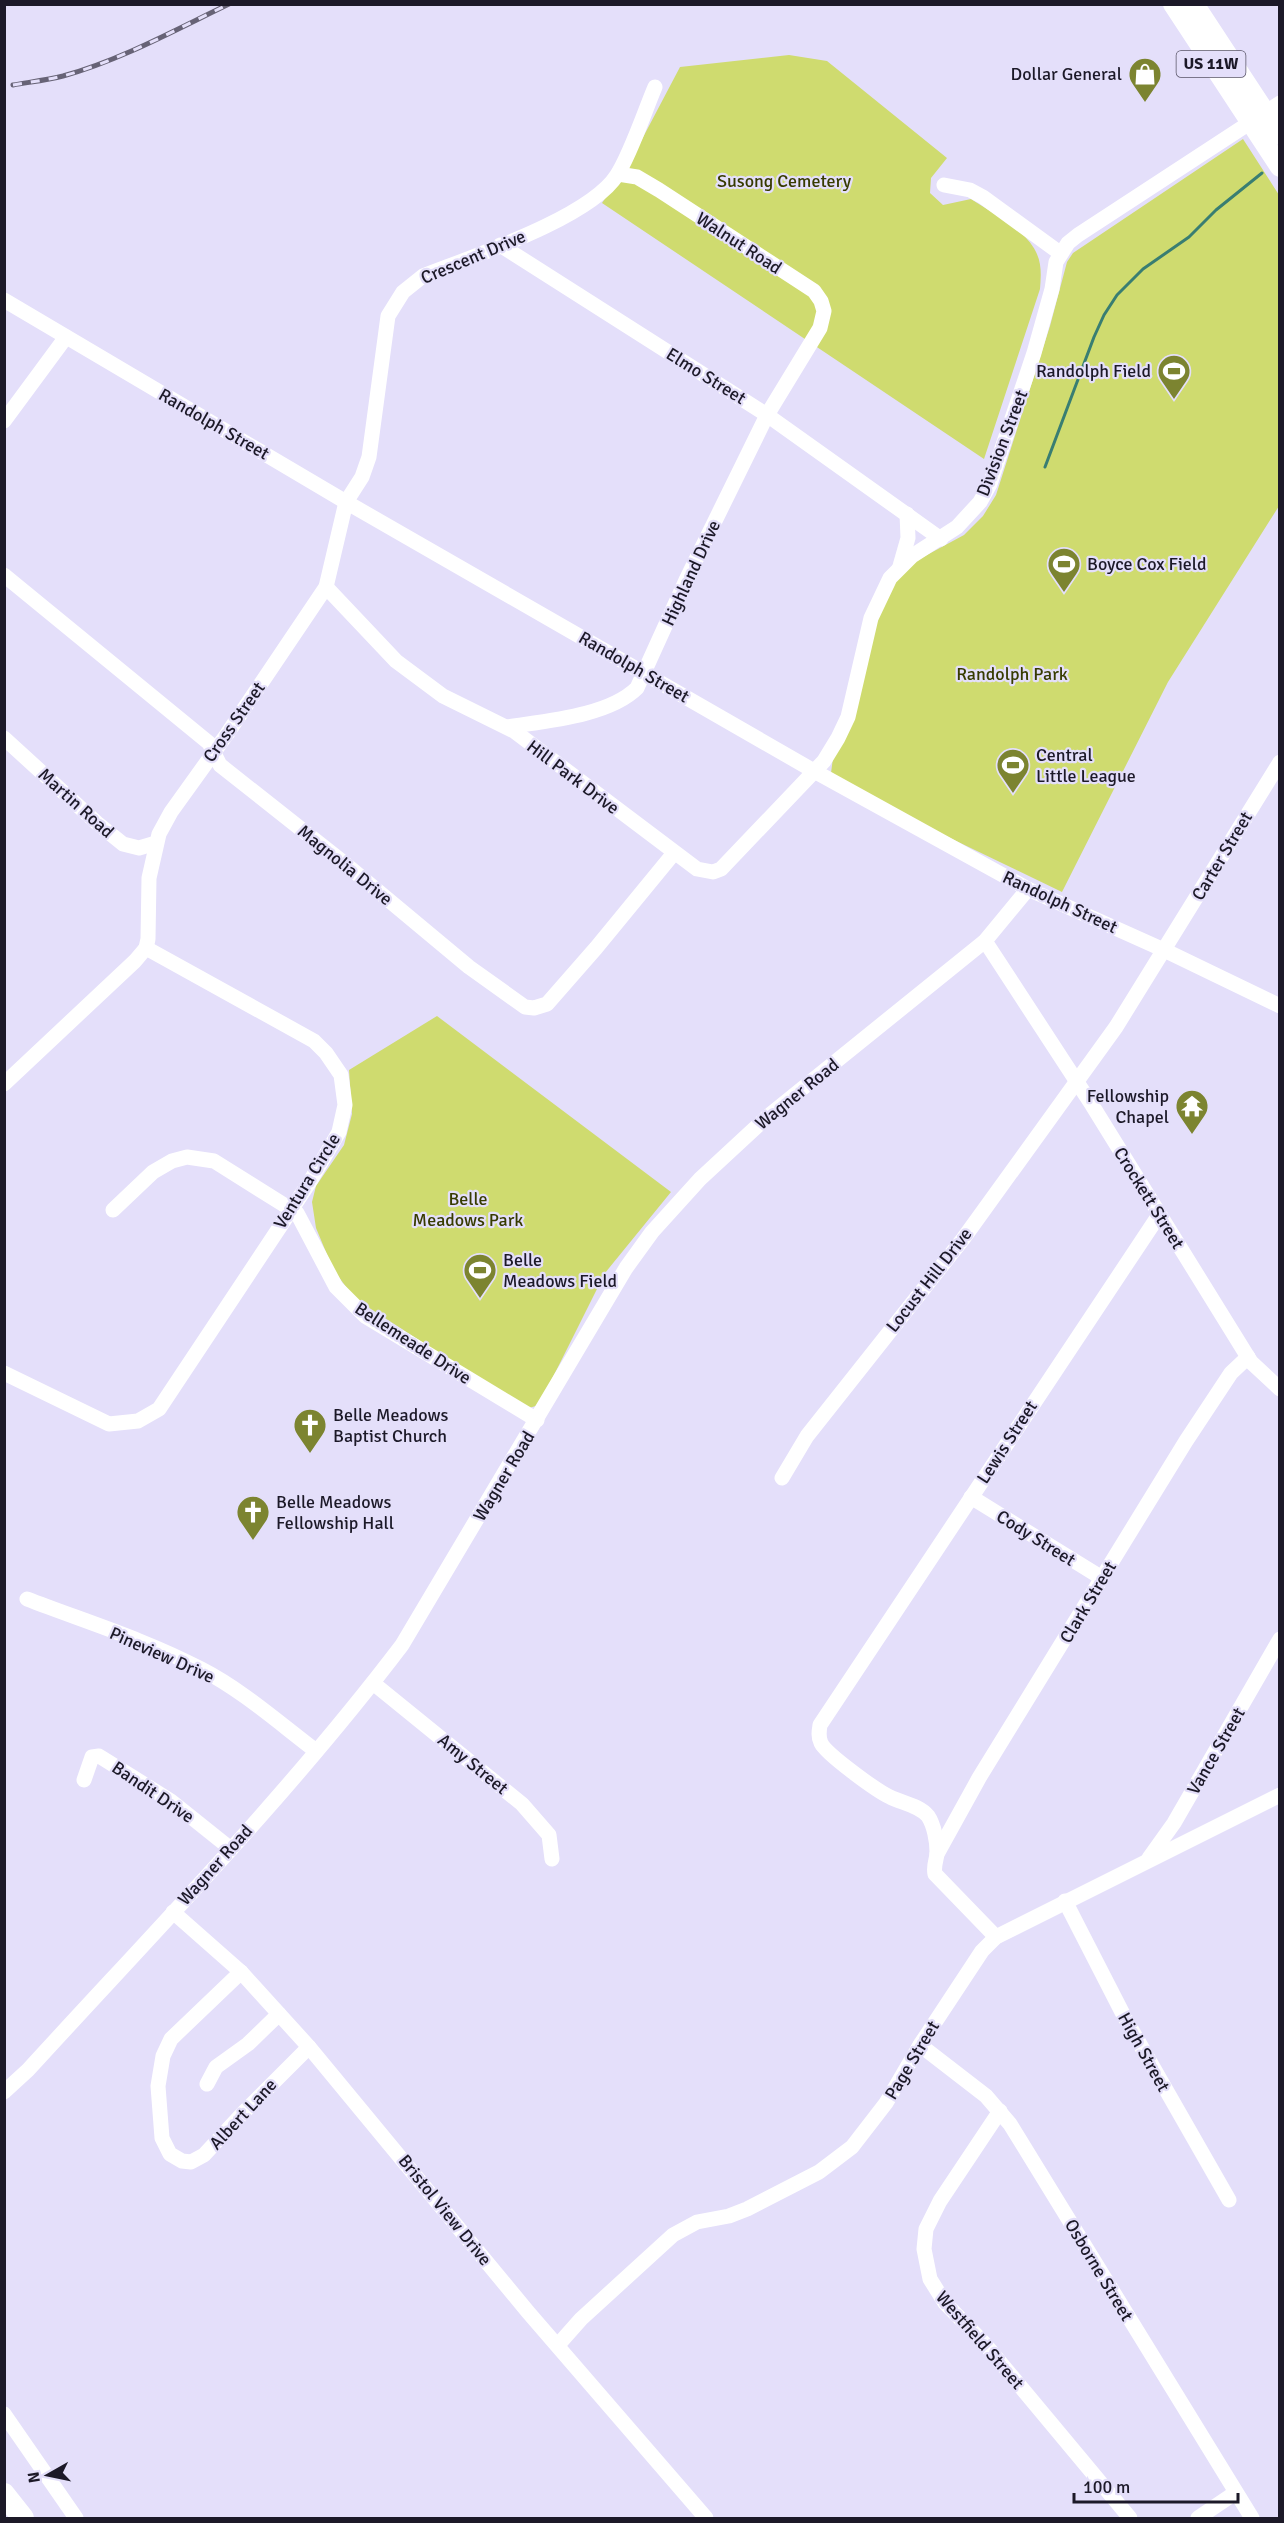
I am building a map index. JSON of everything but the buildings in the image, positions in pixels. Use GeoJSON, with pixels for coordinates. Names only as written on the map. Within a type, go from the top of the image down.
{"type":"FeatureCollection","features":[{"type":"Feature","properties":{"kind":"highway"},"geometry":{"type":"LineString","coordinates":[[4,2494],[23,2518]]}},
{"type":"Feature","properties":{"kind":"main road","name":"US 11W"},"geometry":{"type":"LineString","coordinates":[[1173,4],[1265,113],[1280,167]]}},
{"type":"Feature","properties":{"kind":"main road","name":"US 11W"},"geometry":{"type":"LineString","coordinates":[[1194,4],[1280,135]]}},
{"type":"Feature","properties":{"kind":"street","name":"Crescent Drive"},"geometry":{"type":"LineString","coordinates":[[346,502],[362,477],[369,457],[385,327],[394,304],[411,284],[423,276],[500,245],[570,213],[602,192],[618,174],[655,87]]}},
{"type":"Feature","properties":{"kind":"street"},"geometry":{"type":"LineString","coordinates":[[944,185],[970,190],[983,197],[1060,253],[1078,235],[1265,113]]}},
{"type":"Feature","properties":{"kind":"street","name":"Walnut Road"},"geometry":{"type":"LineString","coordinates":[[618,174],[637,177],[659,190],[814,291],[821,301],[824,320],[814,338]]}},
{"type":"Feature","properties":{"kind":"street","name":"Elmo Street"},"geometry":{"type":"LineString","coordinates":[[500,245],[767,415],[941,538]]}},
{"type":"Feature","properties":{"kind":"street","name":"Division Street"},"geometry":{"type":"LineString","coordinates":[[814,771],[824,761],[848,717],[871,618],[880,594],[900,566],[970,515],[990,484],[1034,353],[1060,253]]}},
{"type":"Feature","properties":{"kind":"street","name":"Randolph Street"},"geometry":{"type":"LineString","coordinates":[[4,300],[346,502],[814,771],[1028,889],[1164,950],[1280,1006]]}},
{"type":"Feature","properties":{"kind":"street"},"geometry":{"type":"LineString","coordinates":[[4,421],[66,337]]}},
{"type":"Feature","properties":{"kind":"street","name":"Highland Drive"},"geometry":{"type":"LineString","coordinates":[[507,727],[565,717],[606,705],[631,694],[638,688],[686,580],[767,415],[814,338]]}},
{"type":"Feature","properties":{"kind":"street","name":"Cross Street"},"geometry":{"type":"LineString","coordinates":[[146,948],[148,878],[156,843],[171,812],[326,586],[346,502]]}},
{"type":"Feature","properties":{"kind":"street"},"geometry":{"type":"LineString","coordinates":[[900,566],[908,538],[907,513]]}},
{"type":"Feature","properties":{"kind":"street","name":"Magnolia Drive"},"geometry":{"type":"LineString","coordinates":[[4,575],[209,743],[220,765],[349,867],[469,967],[525,1007],[534,1008],[547,1004],[641,896],[674,853]]}},
{"type":"Feature","properties":{"kind":"street","name":"Hill Park Drive"},"geometry":{"type":"LineString","coordinates":[[326,586],[396,661],[443,696],[507,727],[674,853],[705,872],[721,869],[814,771]]}},
{"type":"Feature","properties":{"kind":"street","name":"Martin Road"},"geometry":{"type":"LineString","coordinates":[[4,738],[97,824],[123,844],[139,848],[156,843]]}},
{"type":"Feature","properties":{"kind":"street","name":"Carter Street"},"geometry":{"type":"LineString","coordinates":[[1076,1081],[1116,1027],[1280,762]]}},
{"type":"Feature","properties":{"kind":"street","name":"Wagner Road"},"geometry":{"type":"LineString","coordinates":[[4,2092],[28,2070],[231,1849],[373,1683],[402,1645],[626,1268],[671,1210],[730,1150],[767,1117],[985,941],[1028,889]]}},
{"type":"Feature","properties":{"kind":"street","name":"Crockett Street"},"geometry":{"type":"LineString","coordinates":[[985,941],[1076,1081],[1248,1357],[1258,1370],[1280,1389]]}},
{"type":"Feature","properties":{"kind":"street"},"geometry":{"type":"LineString","coordinates":[[4,1084],[146,948]]}},
{"type":"Feature","properties":{"kind":"street","name":"Ventura Circle"},"geometry":{"type":"LineString","coordinates":[[4,1373],[109,1424],[129,1424],[150,1416],[164,1403],[309,1183],[339,1132],[343,1119],[345,1091],[337,1067],[326,1053],[303,1033],[146,948]]}},
{"type":"Feature","properties":{"kind":"street","name":"Locust Hill Drive"},"geometry":{"type":"LineString","coordinates":[[782,1478],[807,1436],[969,1230],[1076,1081]]}},
{"type":"Feature","properties":{"kind":"street","name":"Bellemeade Drive"},"geometry":{"type":"LineString","coordinates":[[113,1210],[161,1166],[187,1157],[214,1161],[290,1209],[301,1219],[326,1271],[336,1287],[354,1307],[537,1420]]}},
{"type":"Feature","properties":{"kind":"street","name":"Lewis Street"},"geometry":{"type":"LineString","coordinates":[[996,1937],[939,1880],[933,1867],[937,1854],[934,1831],[928,1817],[922,1811],[890,1797],[873,1786],[825,1750],[821,1743],[820,1725],[1159,1215]]}},
{"type":"Feature","properties":{"kind":"street","name":"Clark Street"},"geometry":{"type":"LineString","coordinates":[[937,1854],[979,1778],[1102,1578],[1231,1373],[1248,1357]]}},
{"type":"Feature","properties":{"kind":"street","name":"Cody Street"},"geometry":{"type":"LineString","coordinates":[[971,1497],[1102,1578]]}},
{"type":"Feature","properties":{"kind":"street","name":"Pineview Drive"},"geometry":{"type":"LineString","coordinates":[[27,1599],[175,1656],[202,1670],[226,1684],[316,1751]]}},
{"type":"Feature","properties":{"kind":"street","name":"Vance Street"},"geometry":{"type":"LineString","coordinates":[[1148,1860],[1174,1823],[1280,1639]]}},
{"type":"Feature","properties":{"kind":"street","name":"Amy Street"},"geometry":{"type":"LineString","coordinates":[[373,1683],[522,1804],[549,1835],[552,1859]]}},
{"type":"Feature","properties":{"kind":"street","name":"Bandit Drive"},"geometry":{"type":"LineString","coordinates":[[84,1780],[92,1757],[99,1756],[171,1801],[231,1849]]}},
{"type":"Feature","properties":{"kind":"street","name":"Page Street"},"geometry":{"type":"LineString","coordinates":[[558,2345],[580,2319],[684,2228],[747,2209],[837,2161],[868,2129],[982,1951],[996,1937],[1280,1795]]}},
{"type":"Feature","properties":{"kind":"street","name":"High Street"},"geometry":{"type":"LineString","coordinates":[[1065,1901],[1125,2018],[1229,2200]]}},
{"type":"Feature","properties":{"kind":"street","name":"Bristol View Drive"},"geometry":{"type":"LineString","coordinates":[[173,1912],[241,1972],[309,2047],[528,2312],[706,2518]]}},
{"type":"Feature","properties":{"kind":"street","name":"Albert Lane"},"geometry":{"type":"LineString","coordinates":[[241,1972],[171,2039],[163,2056],[158,2086],[162,2138],[170,2154],[182,2161],[191,2162],[204,2156],[309,2047]]}},
{"type":"Feature","properties":{"kind":"street"},"geometry":{"type":"LineString","coordinates":[[207,2084],[216,2067],[248,2044],[279,2014]]}},
{"type":"Feature","properties":{"kind":"street","name":"Osborne Street"},"geometry":{"type":"LineString","coordinates":[[920,2045],[969,2081],[1000,2111],[1043,2175],[1252,2518]]}},
{"type":"Feature","properties":{"kind":"street","name":"Westfield Street"},"geometry":{"type":"LineString","coordinates":[[1000,2111],[947,2191],[926,2229],[924,2249],[930,2279],[945,2303],[985,2344],[1130,2518]]}},
{"type":"Feature","properties":{"kind":"street"},"geometry":{"type":"LineString","coordinates":[[4,2414],[76,2518]]}},
{"type":"Feature","properties":{"kind":"street"},"geometry":{"type":"LineString","coordinates":[[1198,2518],[1235,2493]]}},
{"type":"Feature","properties":{"kind":"green space","name":"Susong Cemetery"},"geometry":{"type":"Polygon","coordinates":[[[789,55],[827,61],[947,158],[931,178],[930,193],[943,205],[971,199],[1016,228],[1031,243],[1036,252],[1041,275],[1040,289],[984,459],[602,203],[630,162],[680,67],[789,55]]]}},
{"type":"Feature","properties":{"kind":"green space","name":"Randolph Park"},"geometry":{"type":"Polygon","coordinates":[[[1243,139],[1279,195],[1279,506],[1168,682],[1062,892],[925,826],[831,773],[833,758],[876,620],[895,581],[912,563],[964,535],[983,516],[996,495],[1050,326],[1067,262],[1073,253],[1243,139]]]}},
{"type":"Feature","properties":{"kind":"green space","name":"Belle Meadows Park"},"geometry":{"type":"Polygon","coordinates":[[[437,1016],[671,1192],[605,1273],[539,1405],[529,1408],[507,1397],[354,1298],[333,1269],[316,1228],[312,1202],[316,1186],[344,1145],[352,1114],[349,1070],[437,1016]]]}},
{"type":"Feature","properties":{"kind":"waterway"},"geometry":{"type":"LineString","coordinates":[[1045,467],[1094,337],[1117,295],[1143,269],[1189,237],[1216,210],[1262,173]]}},
{"type":"Feature","properties":{"kind":"railway"},"geometry":{"type":"LineString","coordinates":[[13,85],[63,76],[106,62],[229,4]]}},
{"type":"Feature","properties":{"kind":"place","name":"Dollar General"},"geometry":{"type":"Point","coordinates":[1145,103]}},
{"type":"Feature","properties":{"kind":"place","name":"Randolph Field"},"geometry":{"type":"Point","coordinates":[1174,400]}},
{"type":"Feature","properties":{"kind":"place","name":"Boyce Cox Field"},"geometry":{"type":"Point","coordinates":[1064,593]}},
{"type":"Feature","properties":{"kind":"place","name":"Central Little League"},"geometry":{"type":"Point","coordinates":[1013,794]}},
{"type":"Feature","properties":{"kind":"place","name":"Fellowship Chapel"},"geometry":{"type":"Point","coordinates":[1192,1135]}},
{"type":"Feature","properties":{"kind":"place","name":"Belle Meadows Field"},"geometry":{"type":"Point","coordinates":[480,1299]}},
{"type":"Feature","properties":{"kind":"place","name":"Belle Meadows Baptist Church"},"geometry":{"type":"Point","coordinates":[310,1454]}},
{"type":"Feature","properties":{"kind":"place","name":"Belle Meadows Fellowship Hall"},"geometry":{"type":"Point","coordinates":[253,1541]}}]}
